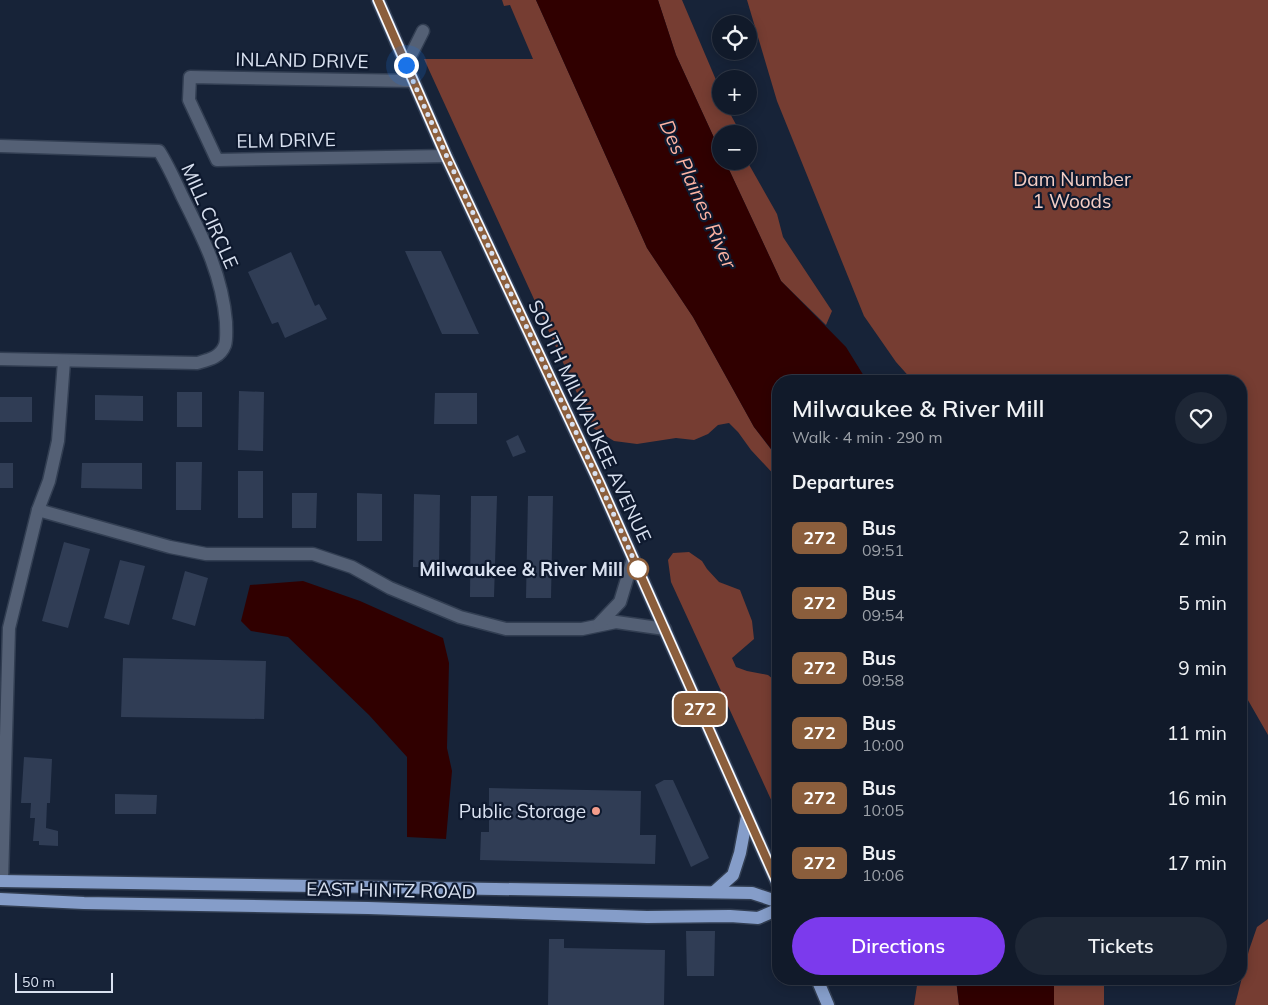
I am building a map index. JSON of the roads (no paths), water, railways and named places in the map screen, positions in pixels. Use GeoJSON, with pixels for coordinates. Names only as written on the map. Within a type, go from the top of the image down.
{"type":"FeatureCollection","features":[{"type":"Feature","properties":{"kind":"main road","name":"SOUTH MILWAUKEE AVENUE"},"geometry":{"type":"LineString","coordinates":[[378,0],[446,156],[600,484],[772,871]]}},
{"type":"Feature","properties":{"kind":"main road"},"geometry":{"type":"LineString","coordinates":[[714,892],[733,875],[740,854],[747,816]]}},
{"type":"Feature","properties":{"kind":"main road","name":"EAST HINTZ ROAD"},"geometry":{"type":"LineString","coordinates":[[1,881],[714,892],[752,893],[772,900]]}},
{"type":"Feature","properties":{"kind":"main road","name":"EAST HINTZ ROAD"},"geometry":{"type":"LineString","coordinates":[[0,899],[84,903],[368,908],[648,917],[730,916],[758,918],[772,912]]}},
{"type":"Feature","properties":{"kind":"main road"},"geometry":{"type":"LineString","coordinates":[[820,985],[828,1005]]}},
{"type":"Feature","properties":{"kind":"street"},"geometry":{"type":"LineString","coordinates":[[406,65],[423,31]]}},
{"type":"Feature","properties":{"kind":"street","name":"INLAND DRIVE"},"geometry":{"type":"LineString","coordinates":[[190,77],[413,81]]}},
{"type":"Feature","properties":{"kind":"street","name":"ELM DRIVE"},"geometry":{"type":"LineString","coordinates":[[190,77],[189,100],[217,160],[446,156]]}},
{"type":"Feature","properties":{"kind":"street","name":"MILL CIRCLE"},"geometry":{"type":"LineString","coordinates":[[0,146],[159,151],[208,248],[221,285],[225,306],[226,332],[225,346],[218,355],[211,360],[187,363],[0,359]]}},
{"type":"Feature","properties":{"kind":"street"},"geometry":{"type":"LineString","coordinates":[[1,881],[9,628],[38,510],[49,481],[58,441],[64,361]]}},
{"type":"Feature","properties":{"kind":"street"},"geometry":{"type":"LineString","coordinates":[[38,510],[170,547],[206,554],[313,554],[352,567],[390,588],[460,617],[506,629],[582,629],[616,622],[665,630]]}},
{"type":"Feature","properties":{"kind":"street"},"geometry":{"type":"LineString","coordinates":[[599,624],[620,602],[633,558]]}},
{"type":"Feature","properties":{"kind":"water","name":"Des Plaines River"},"geometry":{"type":"Polygon","coordinates":[[[536,0],[658,0],[676,55],[712,133],[712,170],[729,170],[781,281],[846,347],[863,375],[772,375],[772,450],[754,427],[693,317],[647,248],[536,0]]]}},
{"type":"Feature","properties":{"kind":"water"},"geometry":{"type":"Polygon","coordinates":[[[303,581],[360,601],[443,638],[449,663],[447,748],[452,771],[446,839],[407,837],[407,757],[369,715],[288,637],[251,631],[241,621],[250,585],[303,581]]]}},
{"type":"Feature","properties":{"kind":"water"},"geometry":{"type":"Polygon","coordinates":[[[957,985],[1054,985],[1054,1005],[959,1005],[957,985]]]}},
{"type":"Feature","properties":{"kind":"place","name":"Milwaukee & River Mill"},"geometry":{"type":"Point","coordinates":[638,569]}},
{"type":"Feature","properties":{"kind":"place","name":"Public Storage"},"geometry":{"type":"Point","coordinates":[596,811]}},
{"type":"Feature","properties":{"kind":"park label","name":"Dam Number 1 Woods"},"geometry":{"type":"Point","coordinates":[1072,190]}}]}
